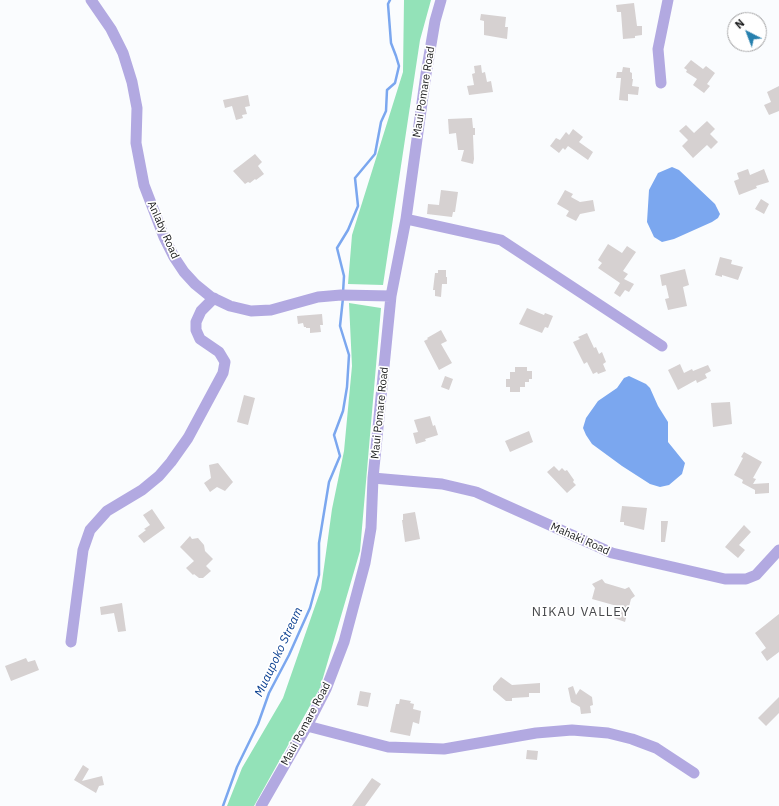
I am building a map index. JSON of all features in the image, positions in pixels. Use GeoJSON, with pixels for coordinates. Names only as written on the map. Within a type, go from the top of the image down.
{"type":"FeatureCollection","features":[{"type":"Feature","properties":{"kind":"street","name":"Anlaby Road"},"geometry":{"type":"LineString","coordinates":[[91,0],[111,29],[123,53],[132,82],[137,108],[136,143],[144,185],[164,237],[174,257],[184,272],[195,284],[214,298],[230,306],[251,311],[271,310],[318,297],[341,295],[391,296]]}},
{"type":"Feature","properties":{"kind":"street","name":"Maui Pomare Road"},"geometry":{"type":"LineString","coordinates":[[261,806],[307,726],[326,689],[344,642],[365,563],[371,528],[373,478],[391,296],[406,219],[426,74],[435,21],[441,0]]}},
{"type":"Feature","properties":{"kind":"street"},"geometry":{"type":"LineString","coordinates":[[661,83],[658,49],[668,0]]}},
{"type":"Feature","properties":{"kind":"street"},"geometry":{"type":"LineString","coordinates":[[406,219],[501,240],[662,346]]}},
{"type":"Feature","properties":{"kind":"street"},"geometry":{"type":"LineString","coordinates":[[71,642],[83,550],[90,530],[107,511],[142,490],[159,476],[171,462],[188,438],[223,373],[225,362],[219,352],[200,340],[196,330],[196,322],[201,311],[214,298]]}},
{"type":"Feature","properties":{"kind":"street","name":"Mahaki Road"},"geometry":{"type":"LineString","coordinates":[[373,478],[442,484],[476,492],[612,553],[725,579],[746,579],[756,576],[779,550]]}},
{"type":"Feature","properties":{"kind":"street"},"geometry":{"type":"LineString","coordinates":[[307,726],[388,747],[444,749],[536,733],[572,730],[608,734],[632,738],[656,748],[694,773]]}},
{"type":"Feature","properties":{"kind":"green space"},"geometry":{"type":"Polygon","coordinates":[[[404,0],[431,0],[420,40],[383,285],[348,284],[352,235],[403,72],[404,0]]]}},
{"type":"Feature","properties":{"kind":"green space"},"geometry":{"type":"Polygon","coordinates":[[[349,303],[381,308],[360,551],[320,688],[254,806],[227,806],[242,768],[283,698],[321,589],[332,509],[344,451],[352,366],[349,303]]]}},
{"type":"Feature","properties":{"kind":"water"},"geometry":{"type":"Polygon","coordinates":[[[672,167],[679,170],[715,204],[720,214],[718,218],[712,222],[674,239],[662,242],[654,237],[647,222],[649,190],[658,173],[672,167]]]}},
{"type":"Feature","properties":{"kind":"water"},"geometry":{"type":"Polygon","coordinates":[[[629,376],[646,384],[650,388],[658,406],[668,422],[668,442],[685,463],[682,474],[669,485],[660,487],[650,484],[622,466],[592,444],[583,428],[586,418],[598,401],[617,388],[624,378],[629,376]]]}},
{"type":"Feature","properties":{"kind":"building"},"geometry":{"type":"Polygon","coordinates":[[[634,3],[637,26],[642,26],[642,35],[635,36],[635,38],[623,39],[621,12],[617,12],[616,5],[634,3]]]}},
{"type":"Feature","properties":{"kind":"building"},"geometry":{"type":"Polygon","coordinates":[[[481,14],[506,17],[505,27],[508,27],[507,39],[484,35],[484,21],[480,20],[481,14]]]}},
{"type":"Feature","properties":{"kind":"building"},"geometry":{"type":"Polygon","coordinates":[[[691,60],[703,69],[706,66],[715,73],[707,84],[710,86],[704,93],[693,85],[697,79],[686,72],[687,70],[684,68],[691,60]]]}},
{"type":"Feature","properties":{"kind":"building"},"geometry":{"type":"Polygon","coordinates":[[[481,65],[482,73],[485,72],[487,82],[491,81],[493,92],[469,95],[467,86],[474,85],[472,74],[475,73],[474,66],[481,65]]]}},
{"type":"Feature","properties":{"kind":"building"},"geometry":{"type":"Polygon","coordinates":[[[623,67],[630,68],[633,79],[632,86],[639,87],[638,95],[628,94],[628,101],[619,100],[621,78],[616,78],[617,72],[622,72],[623,67]]]}},
{"type":"Feature","properties":{"kind":"building"},"geometry":{"type":"Polygon","coordinates":[[[779,86],[779,111],[769,115],[764,105],[771,102],[767,92],[779,86]]]}},
{"type":"Feature","properties":{"kind":"building"},"geometry":{"type":"Polygon","coordinates":[[[248,95],[250,106],[245,107],[247,114],[242,115],[243,118],[236,120],[232,106],[225,108],[223,100],[248,95]]]}},
{"type":"Feature","properties":{"kind":"building"},"geometry":{"type":"Polygon","coordinates":[[[472,118],[473,128],[475,128],[475,135],[473,135],[473,164],[461,161],[464,150],[458,150],[456,133],[449,134],[448,119],[472,118]]]}},
{"type":"Feature","properties":{"kind":"building"},"geometry":{"type":"Polygon","coordinates":[[[707,121],[715,129],[710,134],[718,142],[711,149],[707,145],[693,158],[682,146],[688,140],[679,131],[686,125],[694,133],[707,121]]]}},
{"type":"Feature","properties":{"kind":"building"},"geometry":{"type":"Polygon","coordinates":[[[573,129],[583,137],[579,142],[593,152],[588,160],[568,146],[565,150],[563,148],[559,153],[550,146],[556,138],[560,140],[566,132],[569,135],[573,129]]]}},
{"type":"Feature","properties":{"kind":"building"},"geometry":{"type":"Polygon","coordinates":[[[255,154],[262,162],[258,166],[264,174],[256,180],[255,179],[250,183],[248,182],[245,184],[233,171],[255,154]]]}},
{"type":"Feature","properties":{"kind":"building"},"geometry":{"type":"Polygon","coordinates":[[[748,169],[750,175],[764,169],[769,182],[756,186],[757,188],[739,195],[734,181],[739,179],[737,173],[748,169]]]}},
{"type":"Feature","properties":{"kind":"building"},"geometry":{"type":"Polygon","coordinates":[[[441,190],[458,192],[455,212],[453,212],[452,217],[427,214],[428,204],[439,205],[441,190]]]}},
{"type":"Feature","properties":{"kind":"building"},"geometry":{"type":"Polygon","coordinates":[[[565,190],[573,194],[571,197],[580,202],[593,200],[595,211],[580,214],[576,221],[566,216],[569,211],[557,204],[565,190]]]}},
{"type":"Feature","properties":{"kind":"building"},"geometry":{"type":"Polygon","coordinates":[[[761,199],[769,204],[764,214],[755,209],[761,199]]]}},
{"type":"Feature","properties":{"kind":"building"},"geometry":{"type":"Polygon","coordinates":[[[608,244],[622,253],[627,246],[636,252],[623,271],[628,274],[624,279],[634,284],[629,292],[625,290],[620,297],[614,293],[620,283],[598,268],[602,263],[598,260],[608,244]]]}},
{"type":"Feature","properties":{"kind":"building"},"geometry":{"type":"Polygon","coordinates":[[[720,257],[732,260],[731,264],[743,267],[738,280],[722,275],[722,277],[715,275],[720,257]]]}},
{"type":"Feature","properties":{"kind":"building"},"geometry":{"type":"Polygon","coordinates":[[[685,269],[689,285],[683,287],[687,306],[668,310],[665,299],[669,298],[666,285],[662,286],[660,275],[685,269]]]}},
{"type":"Feature","properties":{"kind":"building"},"geometry":{"type":"Polygon","coordinates":[[[438,270],[446,270],[447,277],[447,284],[442,284],[441,297],[435,296],[435,290],[433,290],[435,273],[438,273],[438,270]]]}},
{"type":"Feature","properties":{"kind":"building"},"geometry":{"type":"Polygon","coordinates":[[[527,308],[544,315],[545,313],[553,316],[548,328],[545,327],[542,333],[519,324],[527,308]]]}},
{"type":"Feature","properties":{"kind":"building"},"geometry":{"type":"Polygon","coordinates":[[[322,314],[323,325],[320,325],[321,332],[310,333],[310,328],[304,327],[303,323],[298,324],[297,316],[322,314]]]}},
{"type":"Feature","properties":{"kind":"building"},"geometry":{"type":"Polygon","coordinates":[[[441,330],[447,341],[441,344],[452,363],[439,370],[424,341],[441,330]]]}},
{"type":"Feature","properties":{"kind":"building"},"geometry":{"type":"Polygon","coordinates":[[[587,333],[594,348],[596,347],[599,354],[602,352],[606,362],[603,364],[606,371],[593,374],[587,362],[584,364],[573,342],[580,339],[578,337],[587,333]]]}},
{"type":"Feature","properties":{"kind":"building"},"geometry":{"type":"Polygon","coordinates":[[[680,364],[684,373],[692,369],[693,371],[708,365],[711,371],[705,374],[707,378],[697,383],[696,380],[678,390],[668,370],[680,364]]]}},
{"type":"Feature","properties":{"kind":"building"},"geometry":{"type":"Polygon","coordinates":[[[515,367],[527,367],[527,371],[532,371],[532,379],[529,379],[529,382],[525,382],[525,387],[520,387],[520,392],[510,392],[510,387],[506,387],[506,379],[510,379],[510,372],[515,372],[515,367]]]}},
{"type":"Feature","properties":{"kind":"building"},"geometry":{"type":"Polygon","coordinates":[[[445,376],[453,379],[449,390],[441,387],[445,376]]]}},
{"type":"Feature","properties":{"kind":"building"},"geometry":{"type":"Polygon","coordinates":[[[244,395],[255,398],[248,425],[237,422],[244,395]]]}},
{"type":"Feature","properties":{"kind":"building"},"geometry":{"type":"Polygon","coordinates":[[[730,402],[732,424],[713,427],[711,403],[730,402]]]}},
{"type":"Feature","properties":{"kind":"building"},"geometry":{"type":"Polygon","coordinates":[[[430,416],[438,435],[425,439],[426,441],[416,444],[413,433],[418,432],[414,420],[430,416]]]}},
{"type":"Feature","properties":{"kind":"building"},"geometry":{"type":"Polygon","coordinates":[[[529,431],[533,442],[510,452],[505,441],[529,431]]]}},
{"type":"Feature","properties":{"kind":"building"},"geometry":{"type":"Polygon","coordinates":[[[744,452],[762,462],[753,478],[756,479],[753,484],[769,483],[769,493],[755,494],[755,490],[742,483],[743,480],[734,475],[743,458],[741,457],[744,452]]]}},
{"type":"Feature","properties":{"kind":"building"},"geometry":{"type":"Polygon","coordinates":[[[218,463],[233,482],[225,491],[217,487],[210,492],[204,483],[211,478],[209,465],[218,463]]]}},
{"type":"Feature","properties":{"kind":"building"},"geometry":{"type":"Polygon","coordinates":[[[554,466],[559,471],[562,468],[565,471],[567,470],[574,480],[573,482],[576,485],[567,493],[547,472],[554,466]]]}},
{"type":"Feature","properties":{"kind":"building"},"geometry":{"type":"Polygon","coordinates":[[[622,506],[647,508],[644,530],[624,525],[624,522],[620,522],[622,506]]]}},
{"type":"Feature","properties":{"kind":"building"},"geometry":{"type":"Polygon","coordinates":[[[152,509],[165,528],[144,543],[138,536],[150,525],[143,515],[152,509]]]}},
{"type":"Feature","properties":{"kind":"building"},"geometry":{"type":"Polygon","coordinates":[[[415,512],[420,539],[405,542],[402,520],[403,514],[415,512]]]}},
{"type":"Feature","properties":{"kind":"building"},"geometry":{"type":"Polygon","coordinates":[[[661,521],[668,521],[665,542],[661,542],[661,521]]]}},
{"type":"Feature","properties":{"kind":"building"},"geometry":{"type":"Polygon","coordinates":[[[744,525],[751,532],[739,545],[745,550],[738,558],[725,547],[744,525]]]}},
{"type":"Feature","properties":{"kind":"building"},"geometry":{"type":"Polygon","coordinates":[[[190,536],[192,539],[198,538],[204,545],[205,551],[213,559],[206,566],[211,571],[203,578],[199,578],[194,574],[193,575],[186,568],[194,561],[180,547],[190,536]]]}},
{"type":"Feature","properties":{"kind":"building"},"geometry":{"type":"Polygon","coordinates":[[[602,579],[605,583],[625,589],[629,587],[635,596],[631,599],[625,622],[614,618],[617,606],[592,599],[595,588],[592,584],[602,579]]]}},
{"type":"Feature","properties":{"kind":"building"},"geometry":{"type":"Polygon","coordinates":[[[122,603],[126,631],[118,632],[114,613],[101,615],[100,607],[122,603]]]}},
{"type":"Feature","properties":{"kind":"building"},"geometry":{"type":"Polygon","coordinates":[[[779,614],[779,652],[767,661],[761,652],[766,648],[755,633],[779,614]]]}},
{"type":"Feature","properties":{"kind":"building"},"geometry":{"type":"Polygon","coordinates":[[[26,658],[28,662],[35,660],[39,670],[11,681],[5,666],[26,658]]]}},
{"type":"Feature","properties":{"kind":"building"},"geometry":{"type":"Polygon","coordinates":[[[501,677],[512,685],[540,683],[540,693],[529,693],[529,697],[512,698],[512,701],[506,701],[493,690],[493,686],[501,677]]]}},
{"type":"Feature","properties":{"kind":"building"},"geometry":{"type":"Polygon","coordinates":[[[573,686],[576,695],[580,689],[592,697],[593,705],[590,706],[591,713],[581,714],[580,707],[571,702],[568,688],[573,686]]]}},
{"type":"Feature","properties":{"kind":"building"},"geometry":{"type":"Polygon","coordinates":[[[360,691],[371,693],[368,707],[357,705],[360,691]]]}},
{"type":"Feature","properties":{"kind":"building"},"geometry":{"type":"Polygon","coordinates":[[[779,697],[779,713],[766,726],[758,718],[779,697]]]}},
{"type":"Feature","properties":{"kind":"building"},"geometry":{"type":"Polygon","coordinates":[[[400,699],[411,701],[410,703],[414,704],[413,709],[421,711],[419,724],[413,722],[410,736],[390,732],[396,704],[399,704],[400,699]]]}},
{"type":"Feature","properties":{"kind":"building"},"geometry":{"type":"Polygon","coordinates":[[[527,750],[538,751],[537,760],[526,759],[527,750]]]}},
{"type":"Feature","properties":{"kind":"building"},"geometry":{"type":"Polygon","coordinates":[[[83,765],[89,769],[82,781],[102,776],[104,785],[99,786],[96,793],[74,780],[83,765]]]}},
{"type":"Feature","properties":{"kind":"building"},"geometry":{"type":"Polygon","coordinates":[[[372,778],[381,784],[365,806],[352,806],[372,778]]]}},
{"type":"Feature","properties":{"kind":"waterway","name":"Muaupoko Stream"},"geometry":{"type":"LineString","coordinates":[[343,293],[344,276],[337,248],[348,230],[358,206],[355,178],[375,154],[381,122],[386,111],[387,90],[395,83],[399,66],[391,43],[388,4],[390,0]]}},
{"type":"Feature","properties":{"kind":"waterway","name":"Muaupoko Stream"},"geometry":{"type":"LineString","coordinates":[[223,806],[237,767],[258,724],[269,693],[289,655],[310,608],[319,575],[319,543],[329,482],[340,456],[334,435],[343,411],[347,387],[349,355],[340,326],[343,298]]}},
{"type":"Feature","properties":{"kind":"district","name":"NIKAU VALLEY"},"geometry":{"type":"Point","coordinates":[581,612]}}]}
